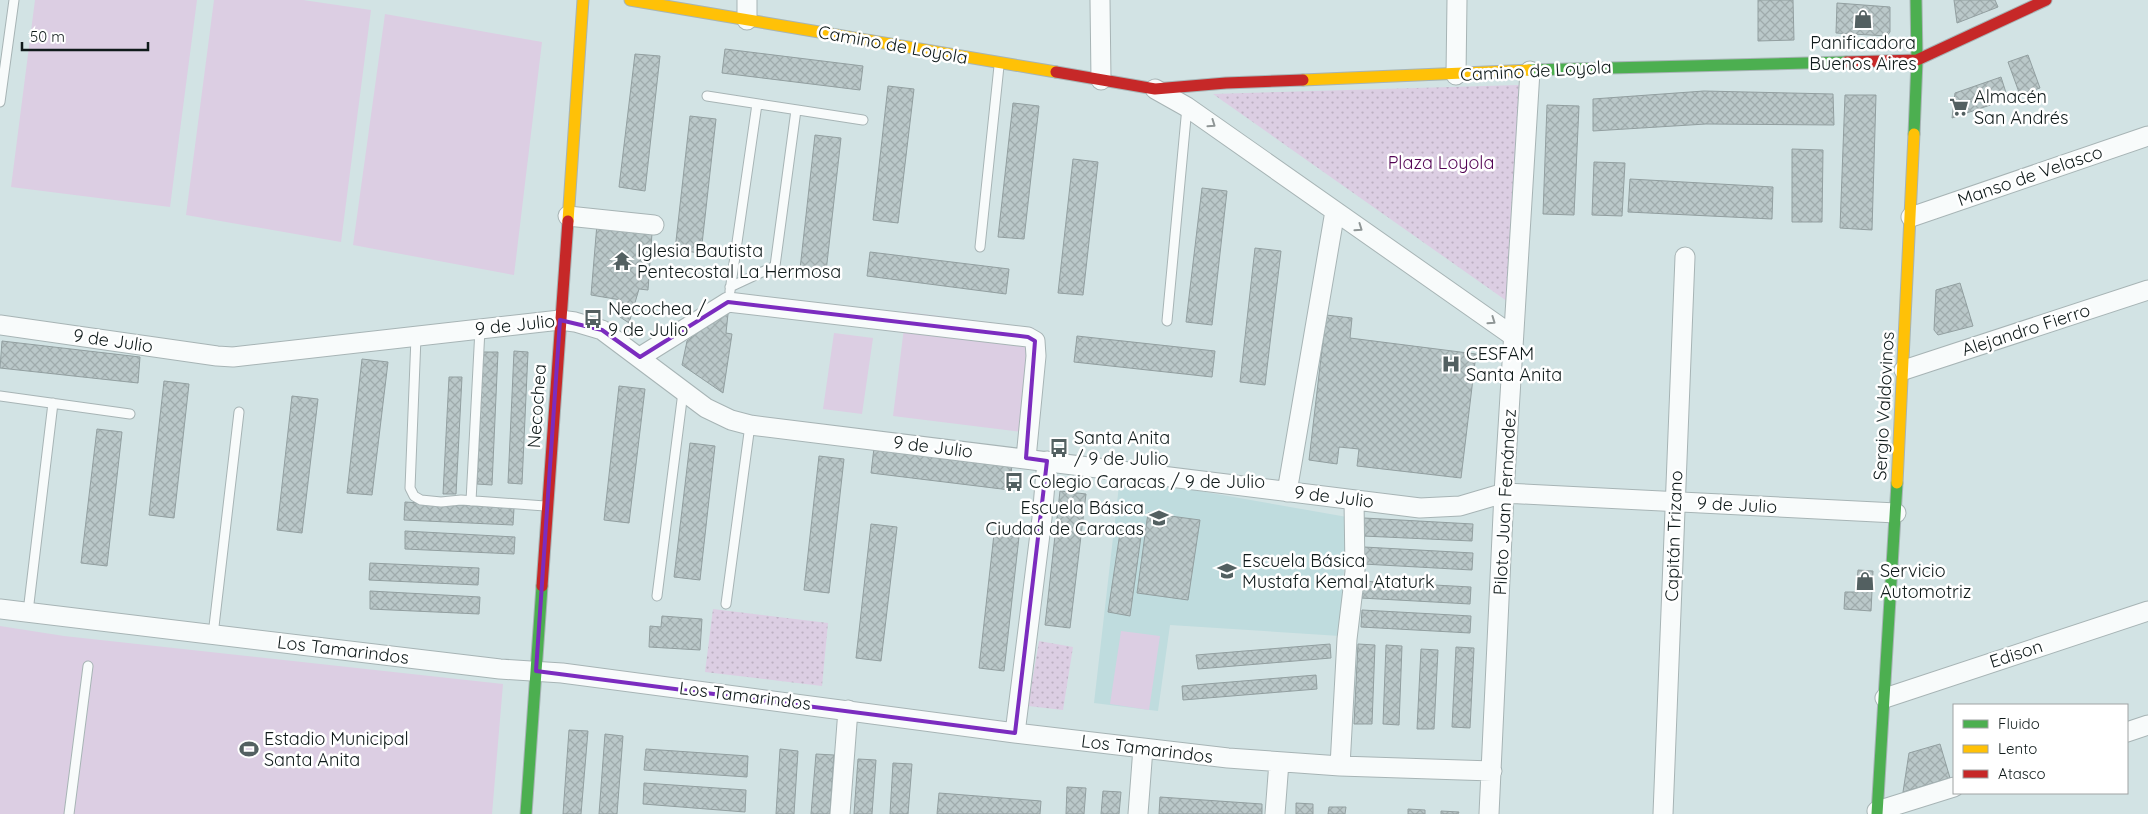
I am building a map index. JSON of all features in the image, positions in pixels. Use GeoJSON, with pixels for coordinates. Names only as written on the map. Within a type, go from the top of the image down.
{"type":"FeatureCollection","features":[{"type":"Feature","properties":{"kind":"street","name":"Necochea"},"geometry":{"type":"LineString","coordinates":[[526,814],[583,0]]}},
{"type":"Feature","properties":{"kind":"street","name":"Camino de Loyola"},"geometry":{"type":"LineString","coordinates":[[630,0],[1156,89],[1226,83],[1456,75],[1636,66],[1917,60]]}},
{"type":"Feature","properties":{"kind":"street"},"geometry":{"type":"LineString","coordinates":[[747,0],[747,20]]}},
{"type":"Feature","properties":{"kind":"street"},"geometry":{"type":"LineString","coordinates":[[1100,0],[1101,80]]}},
{"type":"Feature","properties":{"kind":"street"},"geometry":{"type":"LineString","coordinates":[[1456,75],[1457,0]]}},
{"type":"Feature","properties":{"kind":"street","name":"Sergio Valdovinos"},"geometry":{"type":"LineString","coordinates":[[1877,813],[1904,370],[1917,60],[1916,0]]}},
{"type":"Feature","properties":{"kind":"street"},"geometry":{"type":"LineString","coordinates":[[1917,60],[2046,0]]}},
{"type":"Feature","properties":{"kind":"street","name":"Piloto Juan Fernández"},"geometry":{"type":"LineString","coordinates":[[1489,814],[1504,493],[1530,71]]}},
{"type":"Feature","properties":{"kind":"street","name":"Camino de Loyola"},"geometry":{"type":"LineString","coordinates":[[1156,89],[1187,107],[1513,336]]}},
{"type":"Feature","properties":{"kind":"street","name":"Manso de Velasco"},"geometry":{"type":"LineString","coordinates":[[1911,217],[2148,136]]}},
{"type":"Feature","properties":{"kind":"street"},"geometry":{"type":"LineString","coordinates":[[1287,492],[1335,211]]}},
{"type":"Feature","properties":{"kind":"street"},"geometry":{"type":"LineString","coordinates":[[568,216],[654,225]]}},
{"type":"Feature","properties":{"kind":"street","name":"Capitán Trizano"},"geometry":{"type":"LineString","coordinates":[[1663,814],[1685,257]]}},
{"type":"Feature","properties":{"kind":"street","name":"Alejandro Fierro"},"geometry":{"type":"LineString","coordinates":[[1904,370],[2148,290]]}},
{"type":"Feature","properties":{"kind":"street"},"geometry":{"type":"LineString","coordinates":[[640,357],[729,294],[1028,337],[1035,342],[1036,356],[1026,458]]}},
{"type":"Feature","properties":{"kind":"street","name":"9 de Julio"},"geometry":{"type":"LineString","coordinates":[[0,324],[233,357],[560,320],[575,322],[602,330],[684,392],[722,416],[750,424],[1420,508],[1448,507],[1475,503],[1504,493],[1896,513]]}},
{"type":"Feature","properties":{"kind":"street"},"geometry":{"type":"LineString","coordinates":[[1015,733],[1042,518],[1047,461]]}},
{"type":"Feature","properties":{"kind":"street"},"geometry":{"type":"LineString","coordinates":[[1340,766],[1347,639],[1355,572],[1354,500]]}},
{"type":"Feature","properties":{"kind":"street","name":"Los Tamarindos"},"geometry":{"type":"LineString","coordinates":[[0,609],[500,669],[562,673],[1015,733],[1143,748],[1279,762],[1492,771]]}},
{"type":"Feature","properties":{"kind":"street","name":"Edison"},"geometry":{"type":"LineString","coordinates":[[1885,698],[2148,611]]}},
{"type":"Feature","properties":{"kind":"street"},"geometry":{"type":"LineString","coordinates":[[840,814],[848,710]]}},
{"type":"Feature","properties":{"kind":"street"},"geometry":{"type":"LineString","coordinates":[[2128,732],[2148,725]]}},
{"type":"Feature","properties":{"kind":"street"},"geometry":{"type":"LineString","coordinates":[[1138,814],[1143,748]]}},
{"type":"Feature","properties":{"kind":"street"},"geometry":{"type":"LineString","coordinates":[[1275,814],[1279,762]]}},
{"type":"Feature","properties":{"kind":"street"},"geometry":{"type":"LineString","coordinates":[[1877,813],[1953,787]]}},
{"type":"Feature","properties":{"kind":"lane"},"geometry":{"type":"LineString","coordinates":[[0,102],[14,0]]}},
{"type":"Feature","properties":{"kind":"lane"},"geometry":{"type":"LineString","coordinates":[[980,247],[1000,63]]}},
{"type":"Feature","properties":{"kind":"lane"},"geometry":{"type":"LineString","coordinates":[[707,96],[863,120]]}},
{"type":"Feature","properties":{"kind":"lane"},"geometry":{"type":"LineString","coordinates":[[729,294],[757,104]]}},
{"type":"Feature","properties":{"kind":"lane"},"geometry":{"type":"LineString","coordinates":[[1167,321],[1187,107]]}},
{"type":"Feature","properties":{"kind":"lane"},"geometry":{"type":"LineString","coordinates":[[729,294],[775,266],[796,110]]}},
{"type":"Feature","properties":{"kind":"lane"},"geometry":{"type":"LineString","coordinates":[[471,501],[480,329]]}},
{"type":"Feature","properties":{"kind":"lane"},"geometry":{"type":"LineString","coordinates":[[416,337],[410,488],[414,496],[421,500],[548,506]]}},
{"type":"Feature","properties":{"kind":"lane"},"geometry":{"type":"LineString","coordinates":[[657,596],[684,392]]}},
{"type":"Feature","properties":{"kind":"lane"},"geometry":{"type":"LineString","coordinates":[[0,396],[130,414]]}},
{"type":"Feature","properties":{"kind":"lane"},"geometry":{"type":"LineString","coordinates":[[28,612],[52,404]]}},
{"type":"Feature","properties":{"kind":"lane"},"geometry":{"type":"LineString","coordinates":[[213,635],[239,412]]}},
{"type":"Feature","properties":{"kind":"lane"},"geometry":{"type":"LineString","coordinates":[[726,604],[750,424]]}},
{"type":"Feature","properties":{"kind":"lane"},"geometry":{"type":"LineString","coordinates":[[69,814],[88,666]]}},
{"type":"Feature","properties":{"kind":"highlighted area"},"geometry":{"type":"Polygon","coordinates":[[[728,302],[1028,337],[1035,341],[1026,458],[1047,461],[1015,733],[536,671],[560,320],[602,330],[640,357],[728,302]]]}},
{"type":"Feature","properties":{"kind":"shaded area","name":"Escuela Básica Mustafa Kemal Ataturk"},"geometry":{"type":"Polygon","coordinates":[[[1120,477],[1347,517],[1340,636],[1170,625],[1158,711],[1094,703],[1120,477]]]}},
{"type":"Feature","properties":{"kind":"green space"},"geometry":{"type":"Polygon","coordinates":[[[35,0],[197,0],[170,207],[11,187],[35,0]]]}},
{"type":"Feature","properties":{"kind":"green space"},"geometry":{"type":"Polygon","coordinates":[[[214,0],[303,0],[371,10],[341,242],[186,215],[214,0]]]}},
{"type":"Feature","properties":{"kind":"green space"},"geometry":{"type":"Polygon","coordinates":[[[385,14],[542,42],[514,275],[353,245],[385,14]]]}},
{"type":"Feature","properties":{"kind":"green space","name":"Plaza Loyola"},"geometry":{"type":"Polygon","coordinates":[[[1519,85],[1511,304],[1213,94],[1519,85]]]}},
{"type":"Feature","properties":{"kind":"green space"},"geometry":{"type":"Polygon","coordinates":[[[906,312],[1034,328],[1022,432],[893,416],[906,312]]]}},
{"type":"Feature","properties":{"kind":"green space"},"geometry":{"type":"Polygon","coordinates":[[[834,333],[873,338],[862,414],[823,409],[834,333]]]}},
{"type":"Feature","properties":{"kind":"green space"},"geometry":{"type":"Polygon","coordinates":[[[713,609],[828,623],[822,686],[705,672],[713,609]]]}},
{"type":"Feature","properties":{"kind":"green space","name":"Estadio Municipal Santa Anita"},"geometry":{"type":"Polygon","coordinates":[[[0,626],[64,636],[503,684],[492,814],[0,814],[0,626]]]}},
{"type":"Feature","properties":{"kind":"green space"},"geometry":{"type":"Polygon","coordinates":[[[1121,631],[1160,636],[1149,710],[1110,704],[1121,631]]]}},
{"type":"Feature","properties":{"kind":"green space"},"geometry":{"type":"Polygon","coordinates":[[[1039,641],[1073,647],[1063,710],[1028,706],[1039,641]]]}},
{"type":"Feature","properties":{"kind":"building"},"geometry":{"type":"Polygon","coordinates":[[[1758,0],[1793,0],[1794,40],[1758,41],[1758,0]]]}},
{"type":"Feature","properties":{"kind":"building"},"geometry":{"type":"Polygon","coordinates":[[[1954,0],[1995,0],[1998,7],[1957,23],[1954,0]]]}},
{"type":"Feature","properties":{"kind":"building","name":"Panificadora Buenos Aires"},"geometry":{"type":"Polygon","coordinates":[[[1837,3],[1890,7],[1890,32],[1887,36],[1836,33],[1837,3]]]}},
{"type":"Feature","properties":{"kind":"building"},"geometry":{"type":"Polygon","coordinates":[[[725,49],[863,66],[860,90],[722,73],[725,49]]]}},
{"type":"Feature","properties":{"kind":"building"},"geometry":{"type":"Polygon","coordinates":[[[635,54],[660,56],[645,191],[619,187],[635,54]]]}},
{"type":"Feature","properties":{"kind":"building"},"geometry":{"type":"Polygon","coordinates":[[[2028,55],[2040,88],[2020,95],[2008,62],[2028,55]]]}},
{"type":"Feature","properties":{"kind":"building"},"geometry":{"type":"Polygon","coordinates":[[[2001,77],[2008,99],[1952,118],[1955,93],[2001,77]]]}},
{"type":"Feature","properties":{"kind":"building"},"geometry":{"type":"Polygon","coordinates":[[[888,86],[914,89],[898,223],[873,220],[888,86]]]}},
{"type":"Feature","properties":{"kind":"building"},"geometry":{"type":"Polygon","coordinates":[[[1704,91],[1833,94],[1834,125],[1706,124],[1593,131],[1593,99],[1704,91]]]}},
{"type":"Feature","properties":{"kind":"building"},"geometry":{"type":"Polygon","coordinates":[[[1845,95],[1876,95],[1872,230],[1840,228],[1845,95]]]}},
{"type":"Feature","properties":{"kind":"building"},"geometry":{"type":"Polygon","coordinates":[[[1013,103],[1039,106],[1024,239],[998,237],[1013,103]]]}},
{"type":"Feature","properties":{"kind":"building"},"geometry":{"type":"Polygon","coordinates":[[[1547,105],[1579,106],[1574,215],[1543,214],[1547,105]]]}},
{"type":"Feature","properties":{"kind":"building"},"geometry":{"type":"Polygon","coordinates":[[[690,116],[716,119],[701,253],[675,250],[690,116]]]}},
{"type":"Feature","properties":{"kind":"building"},"geometry":{"type":"Polygon","coordinates":[[[815,135],[841,138],[826,272],[800,269],[815,135]]]}},
{"type":"Feature","properties":{"kind":"building"},"geometry":{"type":"Polygon","coordinates":[[[1792,149],[1823,150],[1822,222],[1792,222],[1792,149]]]}},
{"type":"Feature","properties":{"kind":"building"},"geometry":{"type":"Polygon","coordinates":[[[1073,159],[1098,162],[1083,295],[1058,293],[1073,159]]]}},
{"type":"Feature","properties":{"kind":"building"},"geometry":{"type":"Polygon","coordinates":[[[1594,162],[1625,163],[1622,216],[1592,215],[1594,162]]]}},
{"type":"Feature","properties":{"kind":"building"},"geometry":{"type":"Polygon","coordinates":[[[1630,179],[1773,187],[1772,219],[1628,212],[1630,179]]]}},
{"type":"Feature","properties":{"kind":"building"},"geometry":{"type":"Polygon","coordinates":[[[1202,188],[1227,191],[1212,325],[1186,322],[1202,188]]]}},
{"type":"Feature","properties":{"kind":"building","name":"Iglesia Bautista Pentecostal La Hermosa"},"geometry":{"type":"Polygon","coordinates":[[[597,224],[652,233],[648,290],[639,289],[629,323],[617,315],[621,300],[591,295],[597,224]]]}},
{"type":"Feature","properties":{"kind":"building"},"geometry":{"type":"Polygon","coordinates":[[[1255,248],[1281,251],[1265,385],[1240,382],[1255,248]]]}},
{"type":"Feature","properties":{"kind":"building"},"geometry":{"type":"Polygon","coordinates":[[[870,252],[1009,269],[1006,294],[867,276],[870,252]]]}},
{"type":"Feature","properties":{"kind":"building"},"geometry":{"type":"Polygon","coordinates":[[[1960,283],[1973,326],[1938,335],[1934,330],[1936,290],[1960,283]]]}},
{"type":"Feature","properties":{"kind":"building"},"geometry":{"type":"Polygon","coordinates":[[[724,313],[728,314],[726,333],[732,334],[723,393],[682,365],[687,341],[724,313]]]}},
{"type":"Feature","properties":{"kind":"building"},"geometry":{"type":"Polygon","coordinates":[[[1326,315],[1352,318],[1350,338],[1476,354],[1461,478],[1357,466],[1359,449],[1339,447],[1337,464],[1309,460],[1326,315]]]}},
{"type":"Feature","properties":{"kind":"building"},"geometry":{"type":"Polygon","coordinates":[[[1077,336],[1215,351],[1212,377],[1074,362],[1077,336]]]}},
{"type":"Feature","properties":{"kind":"building"},"geometry":{"type":"Polygon","coordinates":[[[2,341],[140,357],[138,383],[0,368],[2,341]]]}},
{"type":"Feature","properties":{"kind":"building"},"geometry":{"type":"Polygon","coordinates":[[[514,351],[528,352],[522,484],[508,483],[514,351]]]}},
{"type":"Feature","properties":{"kind":"building"},"geometry":{"type":"Polygon","coordinates":[[[483,352],[498,352],[492,485],[477,484],[483,352]]]}},
{"type":"Feature","properties":{"kind":"building"},"geometry":{"type":"Polygon","coordinates":[[[362,359],[388,362],[372,495],[347,493],[362,359]]]}},
{"type":"Feature","properties":{"kind":"building"},"geometry":{"type":"Polygon","coordinates":[[[449,377],[462,377],[456,494],[443,494],[449,377]]]}},
{"type":"Feature","properties":{"kind":"building"},"geometry":{"type":"Polygon","coordinates":[[[164,381],[189,384],[174,518],[149,515],[164,381]]]}},
{"type":"Feature","properties":{"kind":"building"},"geometry":{"type":"Polygon","coordinates":[[[619,386],[645,389],[629,523],[604,520],[619,386]]]}},
{"type":"Feature","properties":{"kind":"building"},"geometry":{"type":"Polygon","coordinates":[[[292,396],[318,399],[302,533],[277,530],[292,396]]]}},
{"type":"Feature","properties":{"kind":"building"},"geometry":{"type":"Polygon","coordinates":[[[97,429],[122,432],[107,566],[81,563],[97,429]]]}},
{"type":"Feature","properties":{"kind":"building"},"geometry":{"type":"Polygon","coordinates":[[[690,443],[715,446],[700,580],[674,577],[690,443]]]}},
{"type":"Feature","properties":{"kind":"building"},"geometry":{"type":"Polygon","coordinates":[[[874,448],[1012,463],[1010,490],[871,473],[874,448]]]}},
{"type":"Feature","properties":{"kind":"building"},"geometry":{"type":"Polygon","coordinates":[[[819,456],[844,459],[829,593],[804,590],[819,456]]]}},
{"type":"Feature","properties":{"kind":"building"},"geometry":{"type":"Polygon","coordinates":[[[1060,491],[1086,494],[1070,628],[1045,625],[1060,491]]]}},
{"type":"Feature","properties":{"kind":"building"},"geometry":{"type":"Polygon","coordinates":[[[405,502],[514,508],[513,525],[404,520],[405,502]]]}},
{"type":"Feature","properties":{"kind":"building"},"geometry":{"type":"Polygon","coordinates":[[[1148,513],[1200,520],[1188,600],[1137,593],[1148,513]]]}},
{"type":"Feature","properties":{"kind":"building"},"geometry":{"type":"Polygon","coordinates":[[[1364,518],[1473,524],[1472,541],[1363,536],[1364,518]]]}},
{"type":"Feature","properties":{"kind":"building"},"geometry":{"type":"Polygon","coordinates":[[[871,524],[897,527],[881,661],[856,658],[871,524]]]}},
{"type":"Feature","properties":{"kind":"building"},"geometry":{"type":"Polygon","coordinates":[[[1121,526],[1142,529],[1130,616],[1108,612],[1121,526]]]}},
{"type":"Feature","properties":{"kind":"building"},"geometry":{"type":"Polygon","coordinates":[[[405,531],[515,537],[514,554],[405,549],[405,531]]]}},
{"type":"Feature","properties":{"kind":"building"},"geometry":{"type":"Polygon","coordinates":[[[994,534],[1019,537],[1004,671],[979,668],[994,534]]]}},
{"type":"Feature","properties":{"kind":"building"},"geometry":{"type":"Polygon","coordinates":[[[1364,547],[1473,553],[1472,570],[1363,564],[1364,547]]]}},
{"type":"Feature","properties":{"kind":"building"},"geometry":{"type":"Polygon","coordinates":[[[370,563],[479,568],[478,585],[369,580],[370,563]]]}},
{"type":"Feature","properties":{"kind":"building","name":"Servicio Automotriz"},"geometry":{"type":"Polygon","coordinates":[[[1858,570],[1873,571],[1871,611],[1844,609],[1845,592],[1856,592],[1858,570]]]}},
{"type":"Feature","properties":{"kind":"building"},"geometry":{"type":"Polygon","coordinates":[[[1361,581],[1471,587],[1470,604],[1361,598],[1361,581]]]}},
{"type":"Feature","properties":{"kind":"building"},"geometry":{"type":"Polygon","coordinates":[[[370,591],[480,597],[479,614],[370,609],[370,591]]]}},
{"type":"Feature","properties":{"kind":"building"},"geometry":{"type":"Polygon","coordinates":[[[1362,610],[1471,616],[1470,633],[1361,627],[1362,610]]]}},
{"type":"Feature","properties":{"kind":"building"},"geometry":{"type":"Polygon","coordinates":[[[662,616],[702,619],[700,650],[649,647],[650,626],[661,627],[662,616]]]}},
{"type":"Feature","properties":{"kind":"building"},"geometry":{"type":"Polygon","coordinates":[[[1330,644],[1331,658],[1198,669],[1196,655],[1330,644]]]}},
{"type":"Feature","properties":{"kind":"building"},"geometry":{"type":"Polygon","coordinates":[[[1358,644],[1375,645],[1372,724],[1354,724],[1358,644]]]}},
{"type":"Feature","properties":{"kind":"building"},"geometry":{"type":"Polygon","coordinates":[[[1386,645],[1402,646],[1399,725],[1383,724],[1386,645]]]}},
{"type":"Feature","properties":{"kind":"building"},"geometry":{"type":"Polygon","coordinates":[[[1456,647],[1474,648],[1470,728],[1452,727],[1456,647]]]}},
{"type":"Feature","properties":{"kind":"building"},"geometry":{"type":"Polygon","coordinates":[[[1421,649],[1438,650],[1434,729],[1417,729],[1421,649]]]}},
{"type":"Feature","properties":{"kind":"building"},"geometry":{"type":"Polygon","coordinates":[[[1316,675],[1317,689],[1183,700],[1182,686],[1316,675]]]}},
{"type":"Feature","properties":{"kind":"building"},"geometry":{"type":"Polygon","coordinates":[[[569,730],[588,731],[581,814],[563,814],[569,730]]]}},
{"type":"Feature","properties":{"kind":"building"},"geometry":{"type":"Polygon","coordinates":[[[605,734],[623,736],[617,814],[599,814],[605,734]]]}},
{"type":"Feature","properties":{"kind":"building"},"geometry":{"type":"Polygon","coordinates":[[[1940,744],[1950,778],[1903,792],[1909,753],[1940,744]]]}},
{"type":"Feature","properties":{"kind":"building"},"geometry":{"type":"Polygon","coordinates":[[[646,749],[748,756],[747,777],[644,770],[646,749]]]}},
{"type":"Feature","properties":{"kind":"building"},"geometry":{"type":"Polygon","coordinates":[[[780,749],[798,751],[794,814],[776,814],[780,749]]]}},
{"type":"Feature","properties":{"kind":"building"},"geometry":{"type":"Polygon","coordinates":[[[816,754],[834,755],[830,814],[811,814],[816,754]]]}},
{"type":"Feature","properties":{"kind":"building"},"geometry":{"type":"Polygon","coordinates":[[[858,759],[876,760],[872,814],[854,814],[858,759]]]}},
{"type":"Feature","properties":{"kind":"building"},"geometry":{"type":"Polygon","coordinates":[[[893,763],[912,764],[908,814],[890,814],[893,763]]]}},
{"type":"Feature","properties":{"kind":"building"},"geometry":{"type":"Polygon","coordinates":[[[644,783],[746,790],[745,812],[643,804],[644,783]]]}},
{"type":"Feature","properties":{"kind":"building"},"geometry":{"type":"Polygon","coordinates":[[[1067,787],[1086,788],[1084,814],[1066,814],[1067,787]]]}},
{"type":"Feature","properties":{"kind":"building"},"geometry":{"type":"Polygon","coordinates":[[[1103,791],[1121,792],[1119,814],[1101,814],[1103,791]]]}},
{"type":"Feature","properties":{"kind":"building"},"geometry":{"type":"Polygon","coordinates":[[[939,793],[1041,801],[1040,814],[937,814],[939,793]]]}},
{"type":"Feature","properties":{"kind":"building"},"geometry":{"type":"Polygon","coordinates":[[[1160,797],[1262,804],[1262,814],[1159,814],[1160,797]]]}},
{"type":"Feature","properties":{"kind":"building"},"geometry":{"type":"Polygon","coordinates":[[[1296,803],[1313,804],[1313,814],[1296,814],[1296,803]]]}},
{"type":"Feature","properties":{"kind":"building"},"geometry":{"type":"Polygon","coordinates":[[[1329,807],[1346,807],[1345,814],[1328,814],[1329,807]]]}},
{"type":"Feature","properties":{"kind":"building"},"geometry":{"type":"Polygon","coordinates":[[[1408,809],[1425,810],[1425,814],[1408,814],[1408,809]]]}},
{"type":"Feature","properties":{"kind":"building"},"geometry":{"type":"Polygon","coordinates":[[[1441,811],[1459,812],[1458,814],[1441,814],[1441,811]]]}},
{"type":"Feature","properties":{"kind":"traffic: fast"},"geometry":{"type":"LineString","coordinates":[[1914,134],[1917,60],[1916,0]]}},
{"type":"Feature","properties":{"kind":"traffic: fast"},"geometry":{"type":"LineString","coordinates":[[1529,70],[1846,62]]}},
{"type":"Feature","properties":{"kind":"traffic: fast"},"geometry":{"type":"LineString","coordinates":[[1877,814],[1897,483]]}},
{"type":"Feature","properties":{"kind":"traffic: fast"},"geometry":{"type":"LineString","coordinates":[[526,814],[542,586]]}},
{"type":"Feature","properties":{"kind":"traffic: slow"},"geometry":{"type":"LineString","coordinates":[[568,221],[583,0]]}},
{"type":"Feature","properties":{"kind":"traffic: slow"},"geometry":{"type":"LineString","coordinates":[[630,0],[1056,72]]}},
{"type":"Feature","properties":{"kind":"traffic: slow"},"geometry":{"type":"LineString","coordinates":[[1303,80],[1529,70]]}},
{"type":"Feature","properties":{"kind":"traffic: slow"},"geometry":{"type":"LineString","coordinates":[[1897,483],[1914,134]]}},
{"type":"Feature","properties":{"kind":"traffic: jam"},"geometry":{"type":"LineString","coordinates":[[1846,62],[1917,60],[2046,0]]}},
{"type":"Feature","properties":{"kind":"traffic: jam"},"geometry":{"type":"LineString","coordinates":[[1056,72],[1155,89],[1226,83],[1303,80]]}},
{"type":"Feature","properties":{"kind":"traffic: jam"},"geometry":{"type":"LineString","coordinates":[[542,586],[568,221]]}},
{"type":"Feature","properties":{"kind":"place","name":"Panificadora Buenos Aires"},"geometry":{"type":"Point","coordinates":[1863,19]}},
{"type":"Feature","properties":{"kind":"place","name":"Almacén San Andrés"},"geometry":{"type":"Point","coordinates":[1959,107]}},
{"type":"Feature","properties":{"kind":"place","name":"Iglesia Bautista Pentecostal La Hermosa"},"geometry":{"type":"Point","coordinates":[622,261]}},
{"type":"Feature","properties":{"kind":"place","name":"Necochea / 9 de Julio"},"geometry":{"type":"Point","coordinates":[593,319]}},
{"type":"Feature","properties":{"kind":"place","name":"CESFAM Santa Anita"},"geometry":{"type":"Point","coordinates":[1451,364]}},
{"type":"Feature","properties":{"kind":"place","name":"Santa Anita / 9 de Julio"},"geometry":{"type":"Point","coordinates":[1059,448]}},
{"type":"Feature","properties":{"kind":"place","name":"Colegio Caracas / 9 de Julio"},"geometry":{"type":"Point","coordinates":[1014,482]}},
{"type":"Feature","properties":{"kind":"place","name":"Escuela Básica Ciudad de Caracas"},"geometry":{"type":"Point","coordinates":[1159,518]}},
{"type":"Feature","properties":{"kind":"place","name":"Escuela Básica Mustafa Kemal Ataturk"},"geometry":{"type":"Point","coordinates":[1227,571]}},
{"type":"Feature","properties":{"kind":"place","name":"Servicio Automotriz"},"geometry":{"type":"Point","coordinates":[1865,581]}},
{"type":"Feature","properties":{"kind":"place","name":"Estadio Municipal Santa Anita"},"geometry":{"type":"Point","coordinates":[249,749]}}]}
